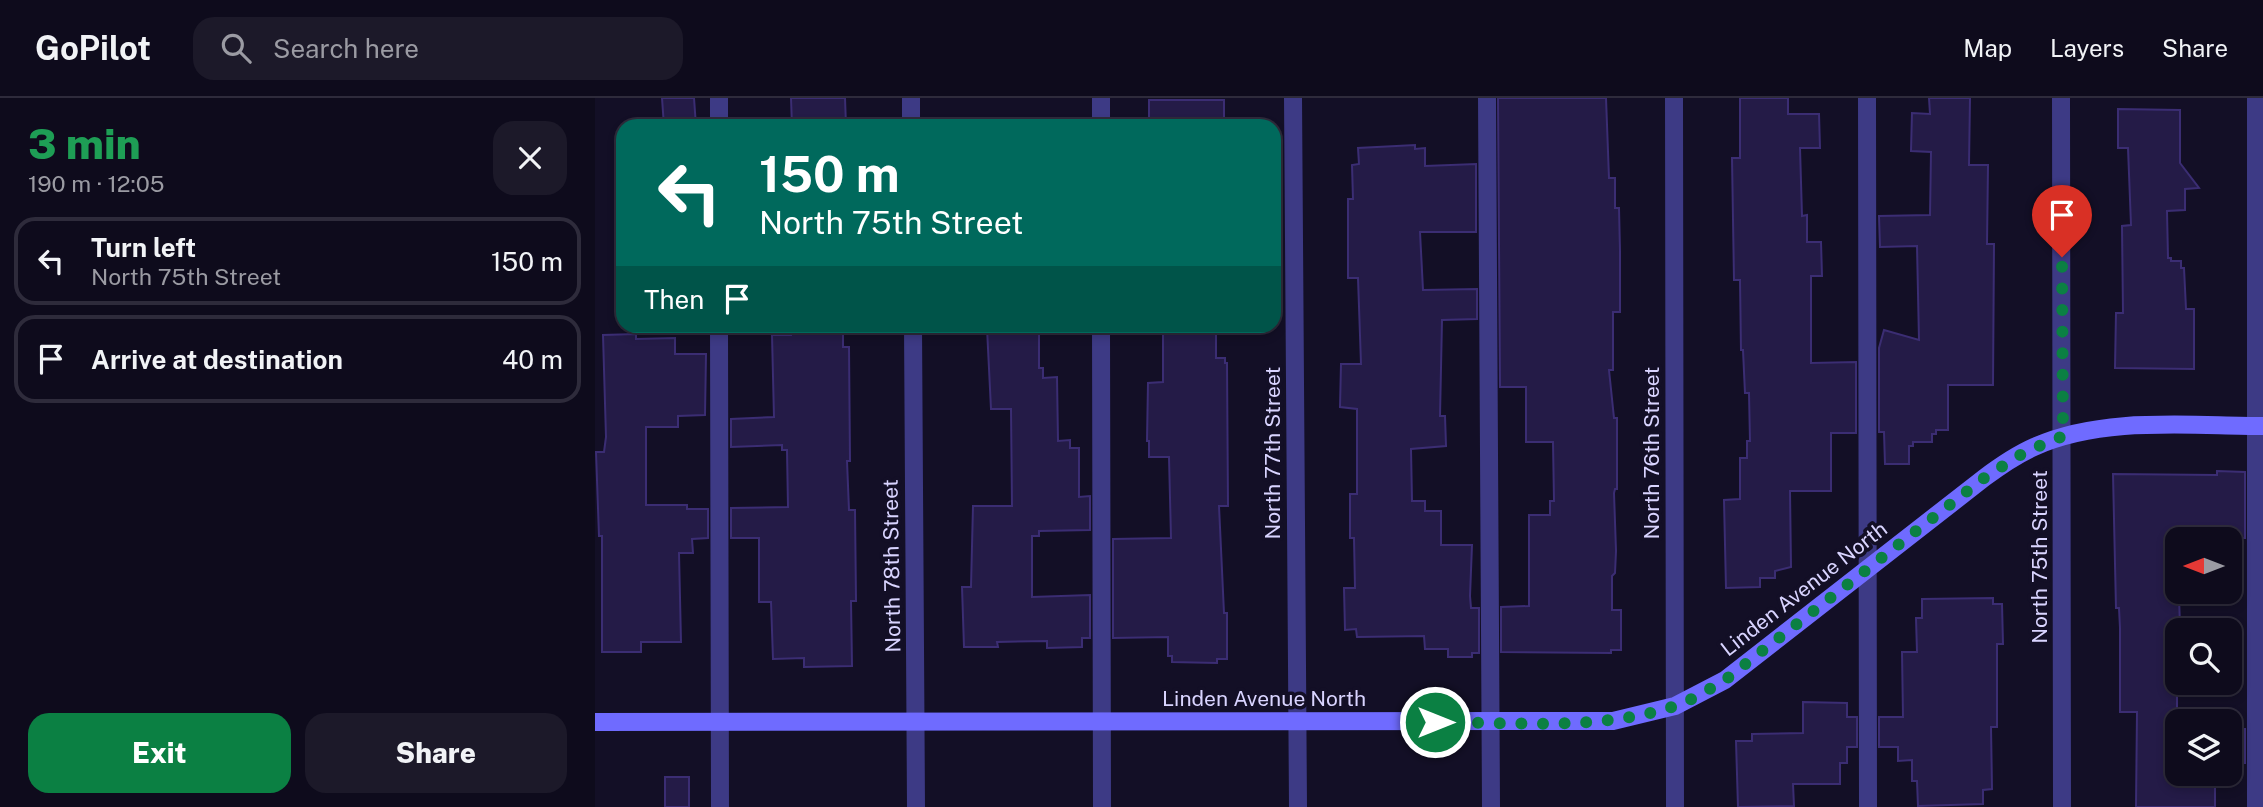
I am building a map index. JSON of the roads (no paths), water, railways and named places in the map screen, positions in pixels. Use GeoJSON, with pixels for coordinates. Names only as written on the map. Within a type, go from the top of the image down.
{"type":"FeatureCollection","features":[{"type":"Feature","properties":{"kind":"street"},"geometry":{"type":"LineString","coordinates":[[719,98],[719,119]]}},
{"type":"Feature","properties":{"kind":"street"},"geometry":{"type":"LineString","coordinates":[[911,98],[911,119]]}},
{"type":"Feature","properties":{"kind":"street"},"geometry":{"type":"LineString","coordinates":[[1101,98],[1101,119]]}},
{"type":"Feature","properties":{"kind":"street","name":"North 77th Street"},"geometry":{"type":"LineString","coordinates":[[1293,98],[1298,807]]}},
{"type":"Feature","properties":{"kind":"street"},"geometry":{"type":"LineString","coordinates":[[1487,98],[1491,807]]}},
{"type":"Feature","properties":{"kind":"street","name":"North 76th Street"},"geometry":{"type":"LineString","coordinates":[[1674,98],[1675,807]]}},
{"type":"Feature","properties":{"kind":"street"},"geometry":{"type":"LineString","coordinates":[[1867,98],[1868,807]]}},
{"type":"Feature","properties":{"kind":"street","name":"North 75th Street"},"geometry":{"type":"LineString","coordinates":[[2061,98],[2062,807]]}},
{"type":"Feature","properties":{"kind":"street"},"geometry":{"type":"LineString","coordinates":[[2256,98],[2260,426],[2256,807]]}},
{"type":"Feature","properties":{"kind":"street"},"geometry":{"type":"LineString","coordinates":[[719,333],[720,807]]}},
{"type":"Feature","properties":{"kind":"street","name":"North 78th Street"},"geometry":{"type":"LineString","coordinates":[[913,333],[916,807]]}},
{"type":"Feature","properties":{"kind":"street"},"geometry":{"type":"LineString","coordinates":[[1101,333],[1102,807]]}},
{"type":"Feature","properties":{"kind":"street","name":"Linden Avenue North"},"geometry":{"type":"LineString","coordinates":[[595,722],[1613,721],[1675,706],[1725,680],[2009,460],[2035,446],[2094,429],[2125,426],[2260,426]]}}]}
